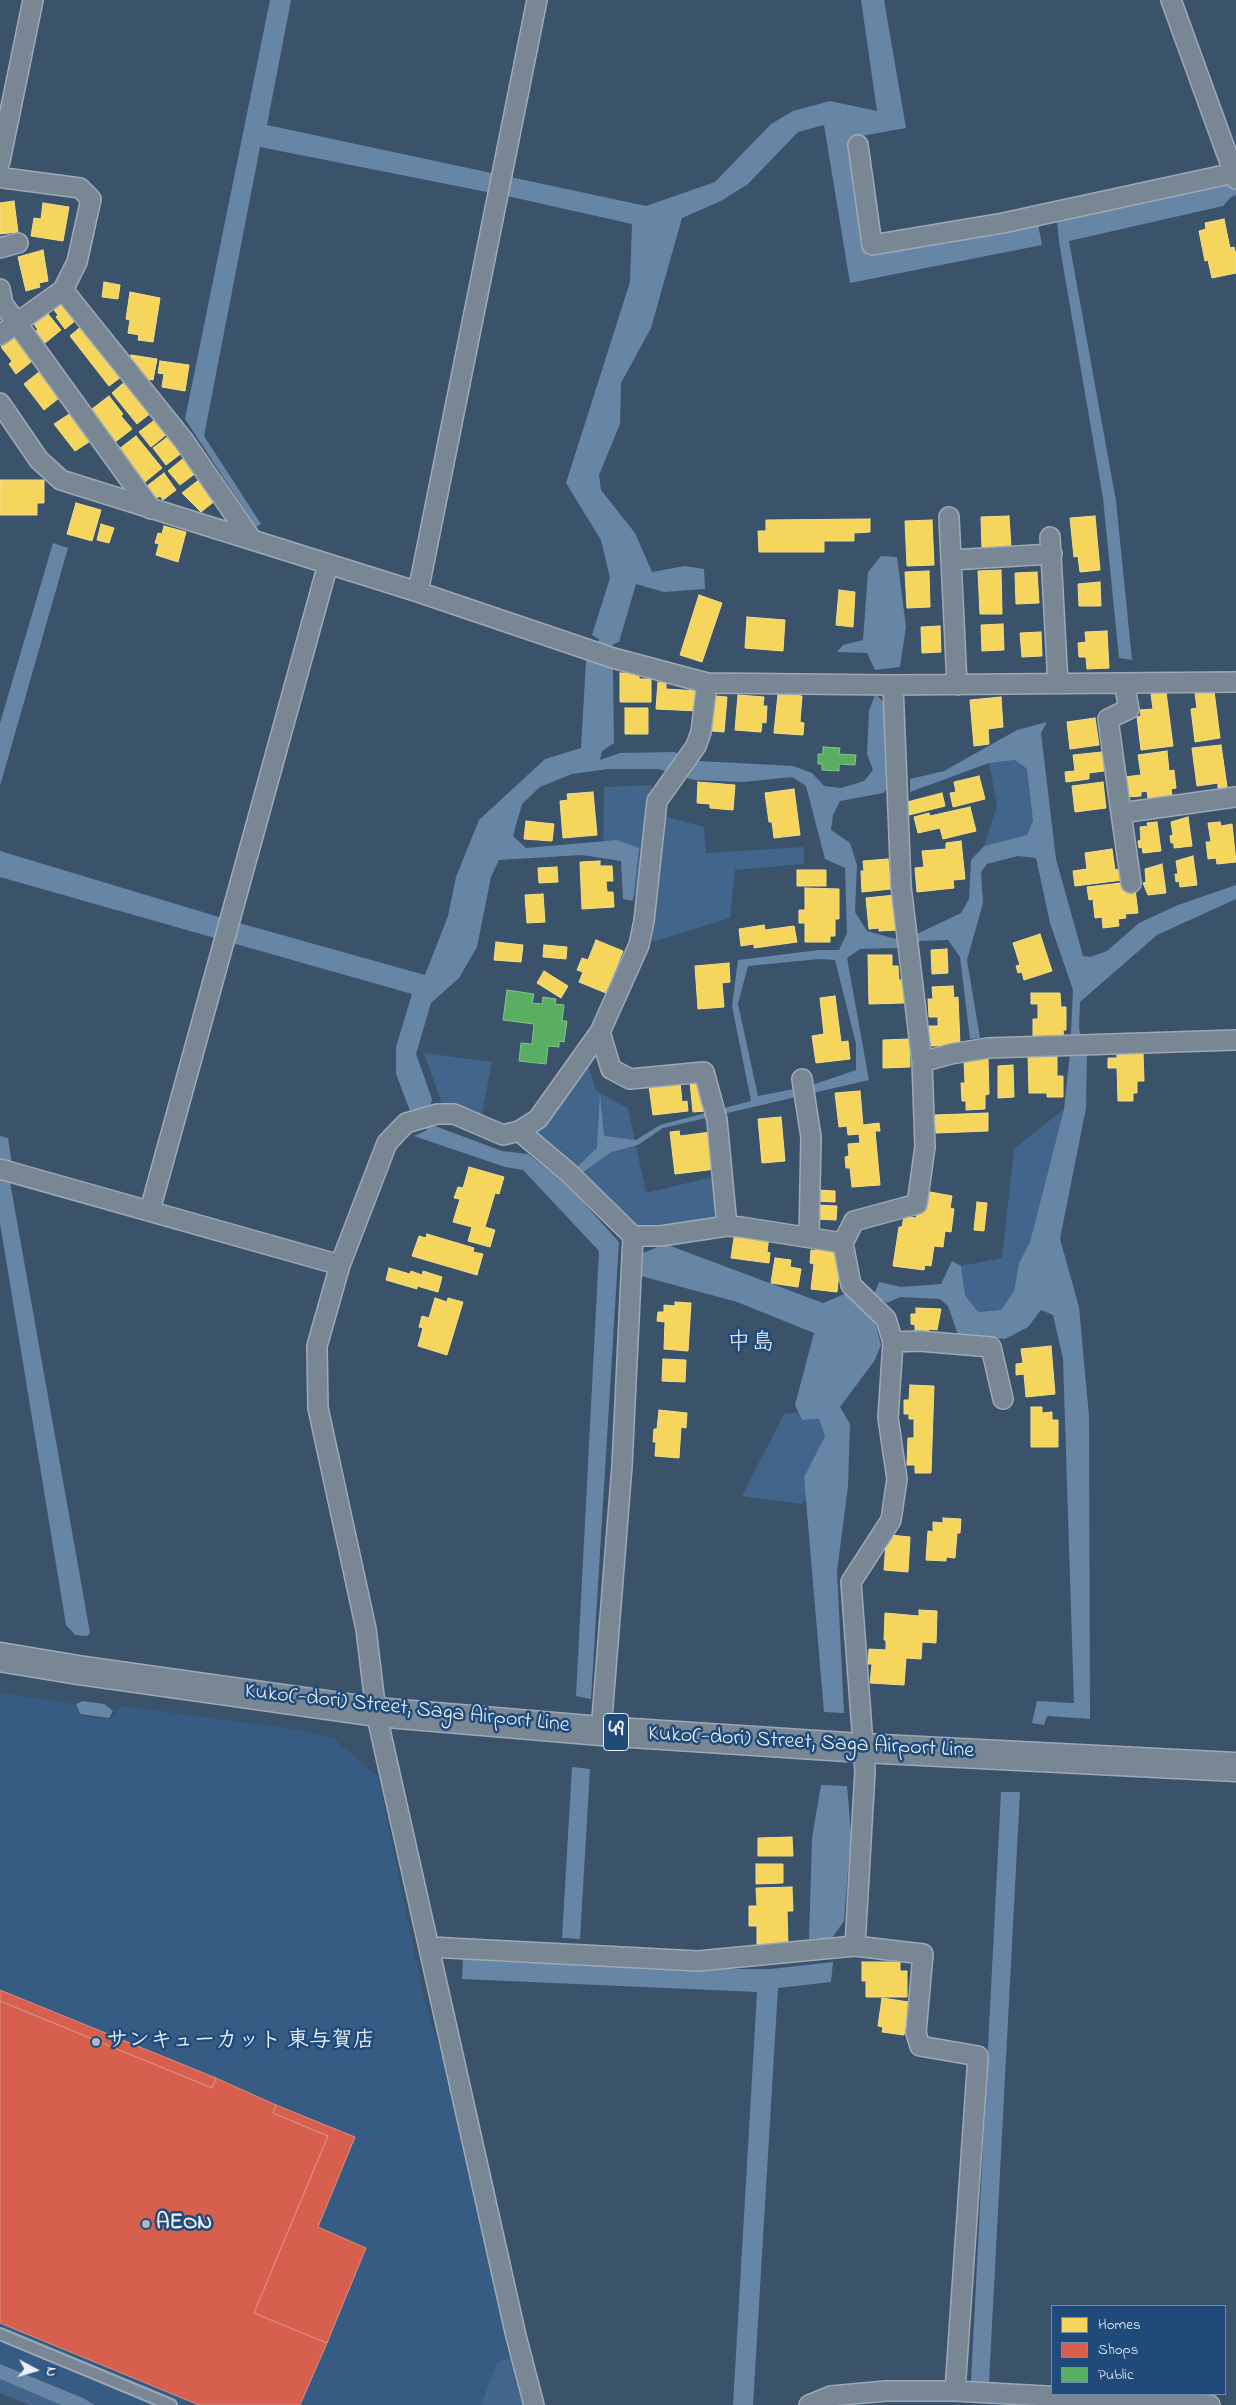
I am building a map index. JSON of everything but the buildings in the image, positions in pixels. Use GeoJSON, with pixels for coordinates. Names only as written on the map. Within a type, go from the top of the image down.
{"type":"FeatureCollection","features":[{"type":"Feature","properties":{"kind":"main road","name":"Kuko(-dori) Street, Saga Airport Line"},"geometry":{"type":"LineString","coordinates":[[0,1657],[78,1670],[376,1712],[601,1731],[862,1748],[1236,1767]]}},
{"type":"Feature","properties":{"kind":"street"},"geometry":{"type":"LineString","coordinates":[[0,161],[33,0]]}},
{"type":"Feature","properties":{"kind":"street"},"geometry":{"type":"LineString","coordinates":[[418,592],[536,0]]}},
{"type":"Feature","properties":{"kind":"street"},"geometry":{"type":"LineString","coordinates":[[858,145],[872,245],[1004,223],[1235,176],[1172,0]]}},
{"type":"Feature","properties":{"kind":"street"},"geometry":{"type":"LineString","coordinates":[[0,173],[4,178],[80,188],[91,199],[76,262],[63,290],[0,335]]}},
{"type":"Feature","properties":{"kind":"street"},"geometry":{"type":"LineString","coordinates":[[0,289],[3,304],[151,509]]}},
{"type":"Feature","properties":{"kind":"street"},"geometry":{"type":"LineString","coordinates":[[63,290],[184,441],[252,540]]}},
{"type":"Feature","properties":{"kind":"street"},"geometry":{"type":"LineString","coordinates":[[0,402],[39,460],[61,480],[418,592],[589,651],[707,683],[957,685],[1236,682]]}},
{"type":"Feature","properties":{"kind":"street"},"geometry":{"type":"LineString","coordinates":[[949,517],[957,685]]}},
{"type":"Feature","properties":{"kind":"street"},"geometry":{"type":"LineString","coordinates":[[951,560],[1051,546],[1058,684]]}},
{"type":"Feature","properties":{"kind":"street"},"geometry":{"type":"LineString","coordinates":[[150,1210],[328,564]]}},
{"type":"Feature","properties":{"kind":"street"},"geometry":{"type":"LineString","coordinates":[[534,2405],[516,2336],[376,1712],[366,1629],[318,1408],[317,1346],[340,1265],[387,1143],[406,1123],[429,1116],[454,1114],[503,1135],[519,1131],[538,1119],[600,1032],[639,945],[658,801],[690,752],[696,746],[701,732],[707,683]]}},
{"type":"Feature","properties":{"kind":"street"},"geometry":{"type":"LineString","coordinates":[[1124,684],[1129,709],[1108,719],[1131,883]]}},
{"type":"Feature","properties":{"kind":"street"},"geometry":{"type":"LineString","coordinates":[[855,1946],[864,1771],[852,1582],[891,1520],[897,1479],[888,1418],[893,1342],[886,1319],[850,1285],[843,1243],[854,1221],[917,1204],[925,1147],[922,1062],[901,886],[893,685]]}},
{"type":"Feature","properties":{"kind":"street"},"geometry":{"type":"LineString","coordinates":[[1121,813],[1236,798]]}},
{"type":"Feature","properties":{"kind":"street"},"geometry":{"type":"LineString","coordinates":[[600,1032],[611,1069],[630,1079],[704,1072],[715,1112],[727,1226]]}},
{"type":"Feature","properties":{"kind":"street"},"geometry":{"type":"LineString","coordinates":[[922,1062],[951,1054],[988,1048],[1236,1040]]}},
{"type":"Feature","properties":{"kind":"street"},"geometry":{"type":"LineString","coordinates":[[802,1079],[811,1137],[809,1237]]}},
{"type":"Feature","properties":{"kind":"street"},"geometry":{"type":"LineString","coordinates":[[519,1131],[570,1174],[633,1236],[660,1236],[727,1226],[843,1243]]}},
{"type":"Feature","properties":{"kind":"street"},"geometry":{"type":"LineString","coordinates":[[0,1169],[340,1265]]}},
{"type":"Feature","properties":{"kind":"street"},"geometry":{"type":"LineString","coordinates":[[601,1731],[622,1466],[633,1236]]}},
{"type":"Feature","properties":{"kind":"street"},"geometry":{"type":"LineString","coordinates":[[893,1342],[919,1341],[991,1348],[1004,1399]]}},
{"type":"Feature","properties":{"kind":"street"},"geometry":{"type":"LineString","coordinates":[[430,1947],[698,1962],[855,1946],[923,1954],[916,2033],[920,2046],[978,2056],[956,2391]]}},
{"type":"Feature","properties":{"kind":"street"},"geometry":{"type":"LineString","coordinates":[[809,2405],[831,2396],[886,2391],[956,2391],[1210,2405]]}},
{"type":"Feature","properties":{"kind":"lane"},"geometry":{"type":"LineString","coordinates":[[0,2334],[171,2405]]}},
{"type":"Feature","properties":{"kind":"shaded area"},"geometry":{"type":"Polygon","coordinates":[[[270,0],[291,0],[267,125],[646,206],[715,182],[771,124],[793,111],[830,101],[877,111],[861,0],[884,0],[906,128],[850,138],[868,256],[1038,224],[1042,245],[850,283],[824,125],[798,132],[748,184],[721,201],[682,218],[651,328],[621,383],[620,424],[599,475],[601,490],[635,533],[652,572],[685,566],[704,569],[705,589],[664,592],[636,584],[619,642],[613,644],[607,662],[613,670],[614,743],[602,751],[600,760],[620,753],[674,752],[700,761],[793,766],[812,773],[824,786],[841,788],[864,781],[873,770],[867,754],[869,711],[875,694],[886,704],[886,778],[893,784],[883,793],[840,801],[833,815],[831,830],[850,843],[857,865],[855,912],[867,931],[896,939],[919,933],[961,913],[969,899],[971,860],[984,846],[1027,835],[1033,821],[1027,769],[1015,760],[989,763],[910,792],[910,779],[944,771],[1017,730],[1047,722],[1041,733],[1056,859],[1083,956],[1090,957],[1107,951],[1139,923],[1178,905],[1236,885],[1236,899],[1157,935],[1080,1002],[1079,1028],[1083,1051],[1087,1052],[1086,1108],[1060,1239],[1079,1307],[1089,1416],[1090,1719],[1047,1716],[1044,1725],[1032,1723],[1037,1701],[1074,1703],[1063,1359],[1053,1315],[1041,1310],[1028,1327],[1005,1339],[958,1335],[948,1306],[940,1299],[900,1297],[887,1303],[874,1295],[879,1282],[901,1287],[941,1284],[952,1261],[961,1266],[965,1295],[978,1312],[1001,1310],[1014,1291],[1019,1263],[1030,1242],[1064,1109],[1070,1053],[1073,990],[1050,923],[1036,858],[1018,856],[987,864],[981,872],[983,903],[967,960],[980,1038],[970,1039],[960,957],[948,940],[921,941],[898,948],[860,949],[847,958],[869,1080],[663,1128],[638,1145],[611,1152],[578,1176],[574,1170],[597,1148],[600,1094],[604,1136],[636,1140],[660,1125],[751,1101],[732,1006],[738,960],[819,950],[839,950],[847,933],[845,868],[825,859],[806,786],[792,777],[743,782],[694,780],[659,769],[608,769],[572,774],[540,787],[522,804],[513,836],[526,848],[617,840],[639,848],[633,901],[623,899],[621,861],[582,855],[499,860],[491,877],[477,947],[459,978],[431,1003],[416,1054],[432,1099],[430,1107],[435,1126],[502,1151],[528,1154],[571,1189],[619,1242],[591,1699],[576,1696],[599,1251],[523,1170],[505,1167],[414,1136],[427,1130],[423,1113],[410,1111],[396,1074],[396,1047],[412,994],[0,877],[0,851],[239,923],[425,975],[448,916],[456,877],[479,820],[545,759],[581,748],[586,661],[592,659],[599,639],[592,635],[610,578],[601,540],[566,483],[630,282],[632,224],[507,196],[260,147],[204,436],[261,524],[256,527],[185,419],[270,0]],[[819,959],[748,966],[738,1004],[758,1096],[809,1086],[856,1070],[856,1044],[835,960],[819,959]]]}},
{"type":"Feature","properties":{"kind":"shaded area"},"geometry":{"type":"Polygon","coordinates":[[[1236,184],[1236,195],[1231,197],[1223,206],[1069,241],[1116,501],[1132,660],[1119,658],[1103,498],[1059,242],[1057,220],[1236,184]]]}},
{"type":"Feature","properties":{"kind":"shaded area"},"geometry":{"type":"Polygon","coordinates":[[[53,543],[68,548],[0,786],[0,723],[53,543]]]}},
{"type":"Feature","properties":{"kind":"shaded area"},"geometry":{"type":"Polygon","coordinates":[[[881,556],[897,557],[906,627],[900,667],[875,670],[867,653],[837,652],[843,645],[863,640],[868,572],[881,556]]]}},
{"type":"Feature","properties":{"kind":"shaded area"},"geometry":{"type":"Polygon","coordinates":[[[1015,760],[1027,769],[1033,821],[1027,835],[984,846],[997,806],[989,763],[1015,760]]]}},
{"type":"Feature","properties":{"kind":"shaded area"},"geometry":{"type":"Polygon","coordinates":[[[652,785],[650,812],[704,827],[706,853],[804,847],[804,864],[735,870],[730,918],[652,942],[654,897],[630,895],[631,856],[603,848],[604,787],[652,785]]]}},
{"type":"Feature","properties":{"kind":"shaded area"},"geometry":{"type":"Polygon","coordinates":[[[424,1053],[492,1062],[482,1114],[442,1104],[424,1053]]]}},
{"type":"Feature","properties":{"kind":"shaded area"},"geometry":{"type":"Polygon","coordinates":[[[588,1064],[596,1091],[628,1108],[646,1193],[712,1177],[715,1220],[637,1231],[579,1166],[535,1136],[588,1064]]]}},
{"type":"Feature","properties":{"kind":"shaded area"},"geometry":{"type":"Polygon","coordinates":[[[1064,1109],[1030,1242],[1019,1263],[1014,1291],[1001,1310],[978,1312],[965,1295],[961,1266],[1002,1258],[1014,1149],[1064,1109]]]}},
{"type":"Feature","properties":{"kind":"shaded area"},"geometry":{"type":"Polygon","coordinates":[[[0,1136],[8,1138],[12,1164],[0,1162],[0,1136]]]}},
{"type":"Feature","properties":{"kind":"shaded area"},"geometry":{"type":"Polygon","coordinates":[[[0,1180],[10,1182],[90,1633],[87,1636],[75,1635],[66,1625],[0,1223],[0,1180]]]}},
{"type":"Feature","properties":{"kind":"shaded area"},"geometry":{"type":"Polygon","coordinates":[[[665,1244],[823,1303],[847,1293],[876,1325],[881,1345],[875,1360],[840,1407],[850,1424],[848,1487],[837,1571],[844,1713],[824,1712],[804,1477],[825,1436],[819,1419],[802,1420],[795,1405],[814,1333],[737,1302],[641,1276],[643,1253],[665,1244]]]}},
{"type":"Feature","properties":{"kind":"shaded area"},"geometry":{"type":"Polygon","coordinates":[[[798,1412],[802,1420],[819,1419],[825,1436],[804,1477],[806,1499],[801,1504],[742,1496],[784,1414],[798,1412]]]}},
{"type":"Feature","properties":{"kind":"shaded area"},"geometry":{"type":"Polygon","coordinates":[[[0,1693],[74,1704],[80,1716],[110,1719],[121,1706],[299,1730],[334,1739],[378,1777],[424,1999],[459,2111],[513,2357],[497,2362],[481,2405],[95,2405],[83,2398],[0,2364],[0,1693]]]}},
{"type":"Feature","properties":{"kind":"shaded area"},"geometry":{"type":"Polygon","coordinates":[[[83,1701],[104,1704],[113,1711],[109,1718],[80,1714],[76,1704],[83,1701]]]}},
{"type":"Feature","properties":{"kind":"shaded area"},"geometry":{"type":"Polygon","coordinates":[[[572,1767],[590,1769],[580,1939],[562,1938],[572,1767]]]}},
{"type":"Feature","properties":{"kind":"shaded area"},"geometry":{"type":"Polygon","coordinates":[[[821,1785],[847,1786],[851,1834],[844,1921],[832,1938],[809,1939],[812,1838],[821,1785]]]}},
{"type":"Feature","properties":{"kind":"shaded area"},"geometry":{"type":"Polygon","coordinates":[[[1001,1792],[1020,1792],[989,2382],[971,2382],[1001,1792]]]}},
{"type":"Feature","properties":{"kind":"shaded area"},"geometry":{"type":"Polygon","coordinates":[[[463,1956],[696,1969],[771,1969],[833,1962],[831,1982],[778,1988],[753,2405],[733,2405],[757,1992],[462,1979],[463,1956]]]}},
{"type":"Feature","properties":{"kind":"shaded area"},"geometry":{"type":"Polygon","coordinates":[[[513,2357],[524,2405],[481,2405],[497,2362],[513,2357]]]}},
{"type":"Feature","properties":{"kind":"shaded area"},"geometry":{"type":"Polygon","coordinates":[[[0,2364],[83,2398],[95,2405],[61,2405],[0,2379],[0,2364]]]}},
{"type":"Feature","properties":{"kind":"shaded area"},"geometry":{"type":"Polygon","coordinates":[[[0,2379],[61,2405],[30,2405],[0,2393],[0,2379]]]}},
{"type":"Feature","properties":{"kind":"place","name":"サンキューカット 東与賀店"},"geometry":{"type":"Point","coordinates":[96,2042]}},
{"type":"Feature","properties":{"kind":"place","name":"AEON"},"geometry":{"type":"Point","coordinates":[146,2224]}},
{"type":"Feature","properties":{"kind":"district","name":"中島"},"geometry":{"type":"Point","coordinates":[751,1345]}}]}
